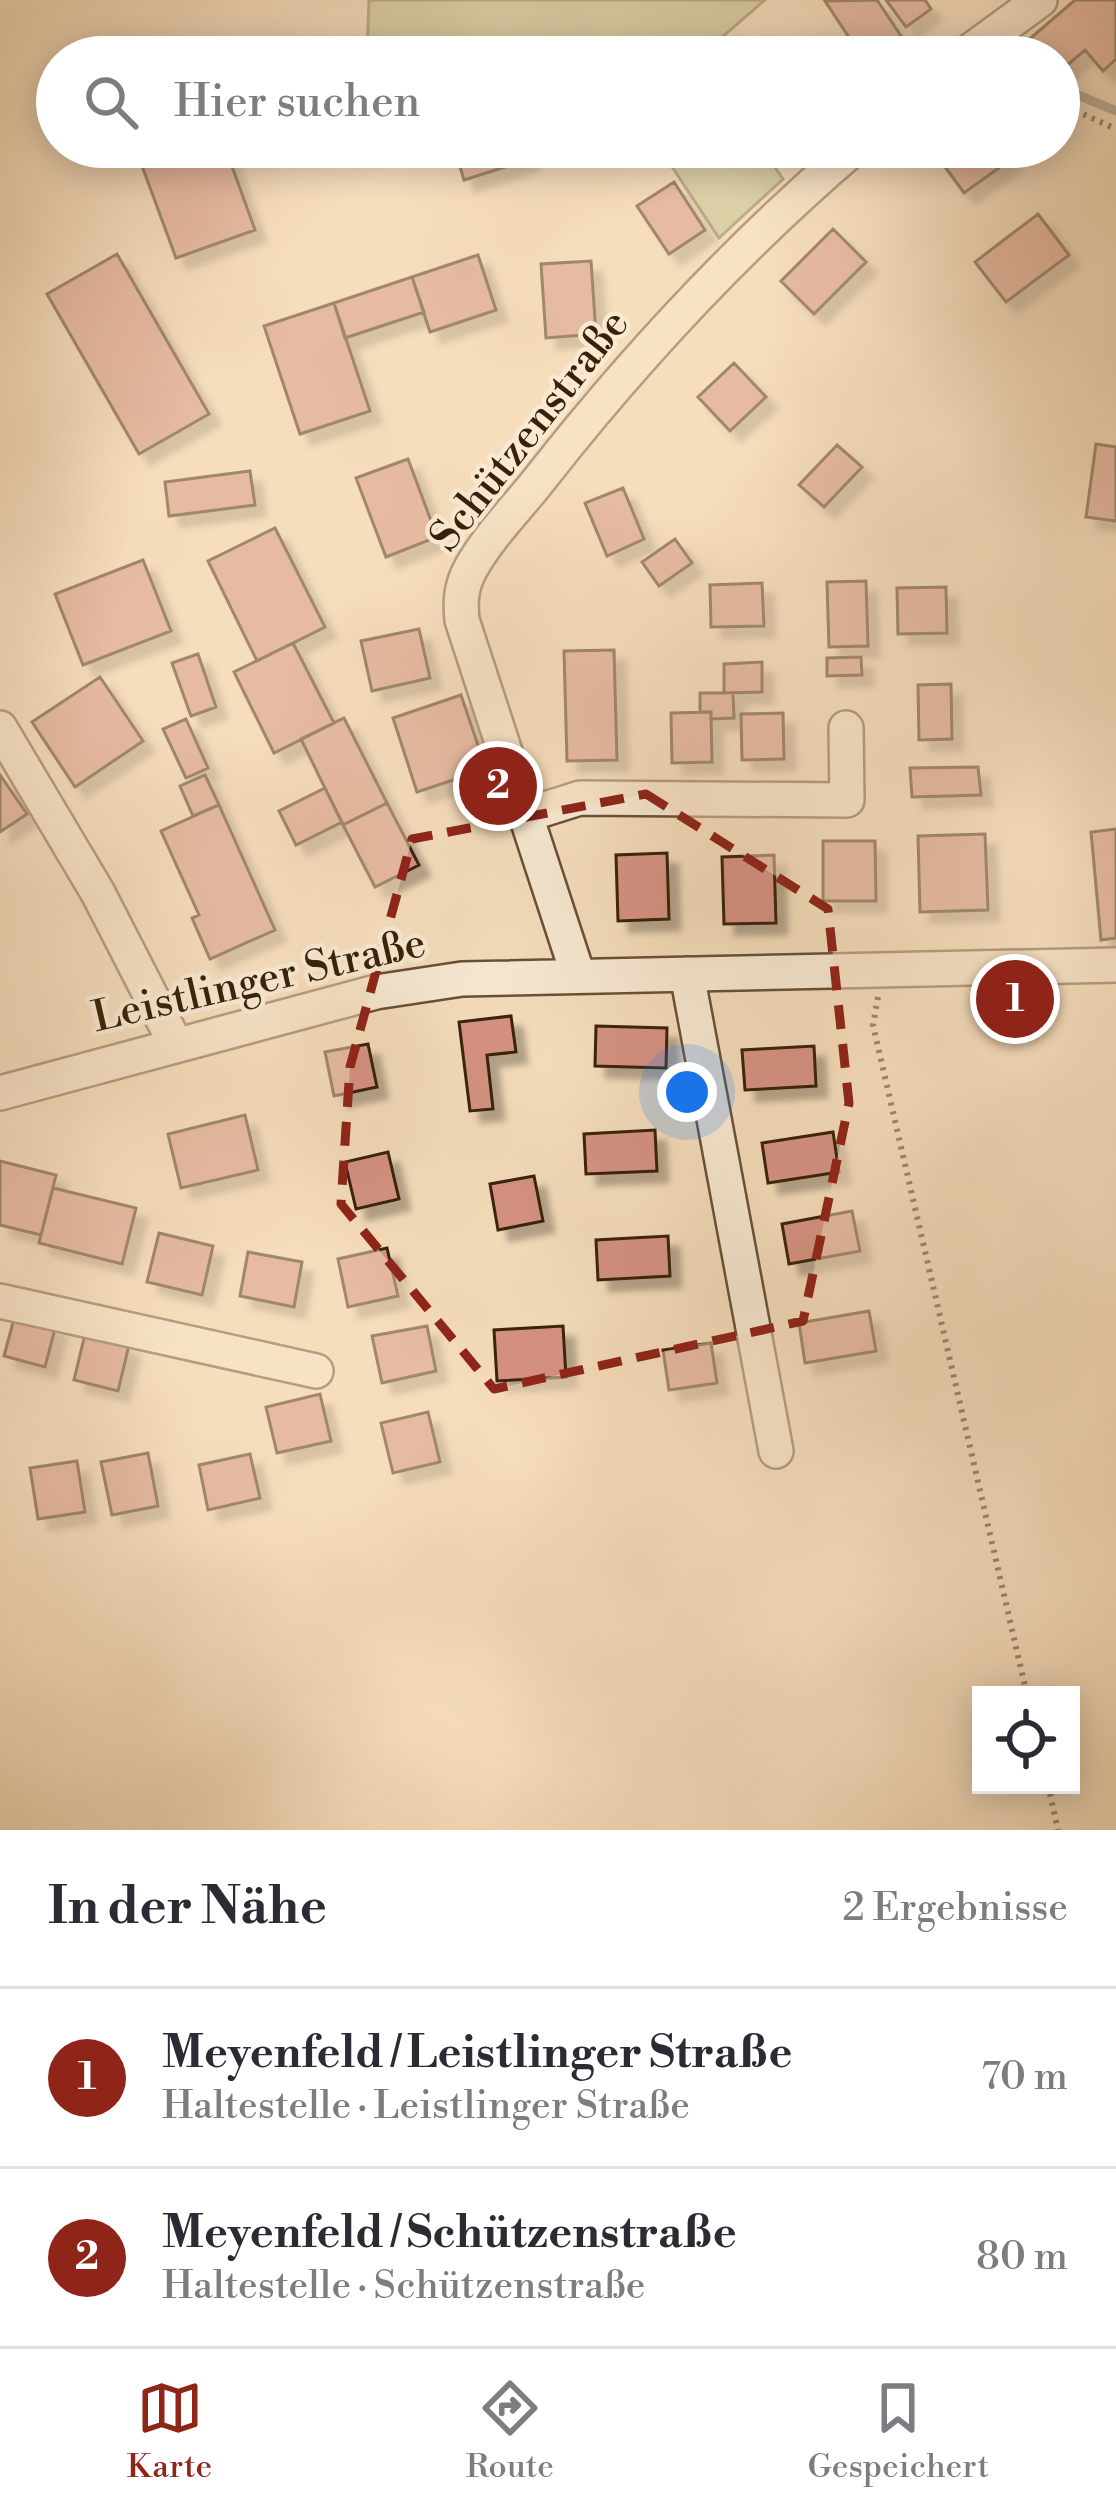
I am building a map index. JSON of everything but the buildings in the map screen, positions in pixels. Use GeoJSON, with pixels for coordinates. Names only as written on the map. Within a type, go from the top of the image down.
{"type":"FeatureCollection","features":[{"type":"Feature","properties":{"kind":"street"},"geometry":{"type":"LineString","coordinates":[[991,36],[1040,0]]}},
{"type":"Feature","properties":{"kind":"street","name":"Schützenstraße"},"geometry":{"type":"LineString","coordinates":[[578,975],[462,620],[460,597],[472,566],[568,443],[674,322],[831,168]]}},
{"type":"Feature","properties":{"kind":"street"},"geometry":{"type":"LineString","coordinates":[[0,728],[98,893],[175,1043]]}},
{"type":"Feature","properties":{"kind":"street"},"geometry":{"type":"LineString","coordinates":[[526,815],[580,798],[847,800],[846,728]]}},
{"type":"Feature","properties":{"kind":"street","name":"Leistlinger Straße"},"geometry":{"type":"LineString","coordinates":[[0,1093],[376,992],[462,979],[1116,964]]}},
{"type":"Feature","properties":{"kind":"street"},"geometry":{"type":"LineString","coordinates":[[687,974],[776,1451]]}},
{"type":"Feature","properties":{"kind":"street"},"geometry":{"type":"LineString","coordinates":[[0,1301],[316,1371]]}},
{"type":"Feature","properties":{"kind":"path"},"geometry":{"type":"LineString","coordinates":[[1080,113],[1116,129]]}},
{"type":"Feature","properties":{"kind":"path"},"geometry":{"type":"LineString","coordinates":[[875,970],[879,1002],[873,1024],[1025,1686]]}},
{"type":"Feature","properties":{"kind":"path"},"geometry":{"type":"LineString","coordinates":[[1050,1794],[1058,1830]]}},
{"type":"Feature","properties":{"kind":"highlighted area"},"geometry":{"type":"Polygon","coordinates":[[[646,794],[828,909],[849,1103],[803,1321],[494,1389],[341,1204],[350,1067],[412,839],[646,794]]]}},
{"type":"Feature","properties":{"kind":"green space"},"geometry":{"type":"Polygon","coordinates":[[[369,0],[765,0],[723,36],[368,36],[369,0]]]}},
{"type":"Feature","properties":{"kind":"green space"},"geometry":{"type":"Polygon","coordinates":[[[673,168],[775,168],[783,179],[719,238],[673,168]]]}},
{"type":"Feature","properties":{"kind":"waterway"},"geometry":{"type":"LineString","coordinates":[[1080,96],[1116,111]]}},
{"type":"Feature","properties":{"kind":"place","name":"Meyenfeld / Schützenstraße"},"geometry":{"type":"Point","coordinates":[498,786]}},
{"type":"Feature","properties":{"kind":"place","name":"Meyenfeld / Leistlinger Straße"},"geometry":{"type":"Point","coordinates":[1015,999]}}]}
